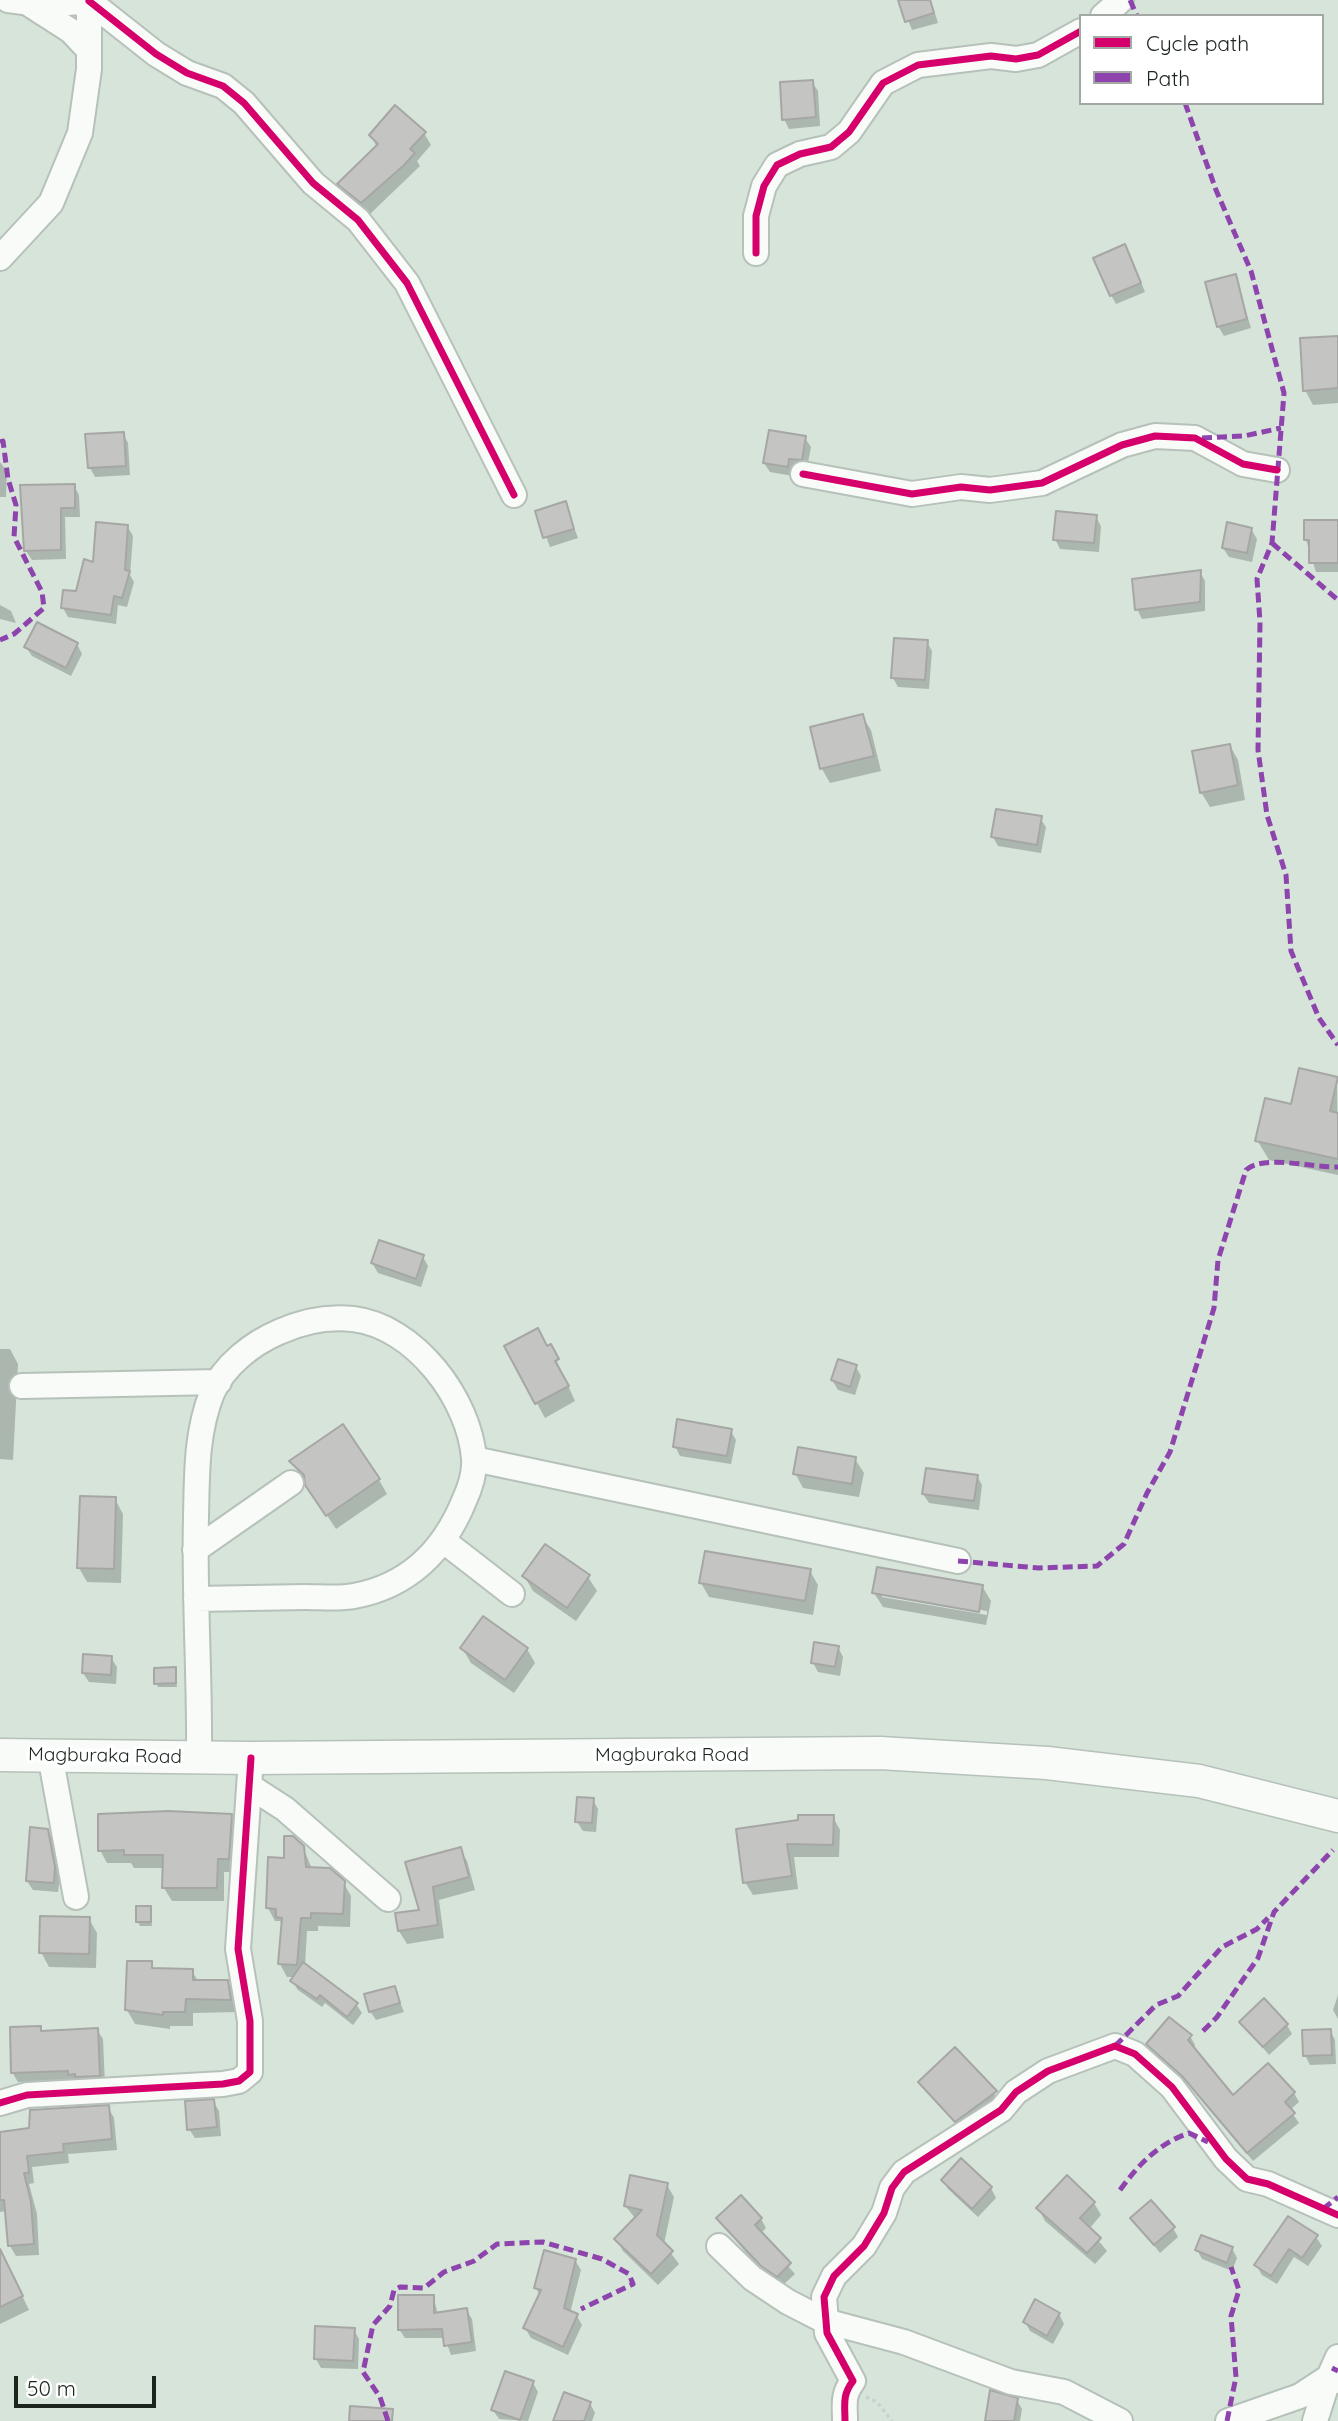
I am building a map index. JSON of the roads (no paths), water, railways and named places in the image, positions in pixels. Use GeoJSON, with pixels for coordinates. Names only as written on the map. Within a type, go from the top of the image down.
{"type":"FeatureCollection","features":[{"type":"Feature","properties":{"kind":"main road","name":"Magburaka Road"},"geometry":{"type":"LineString","coordinates":[[0,1755],[199,1757],[251,1773],[880,1753],[1047,1763],[1199,1781],[1338,1816]]}},
{"type":"Feature","properties":{"kind":"street"},"geometry":{"type":"LineString","coordinates":[[1105,14],[1121,0]]}},
{"type":"Feature","properties":{"kind":"street"},"geometry":{"type":"LineString","coordinates":[[0,258],[51,203],[80,133],[89,50],[89,1]]}},
{"type":"Feature","properties":{"kind":"street"},"geometry":{"type":"LineString","coordinates":[[18,2],[89,1],[156,54],[187,73],[223,86],[244,103],[313,183],[358,220],[407,283],[514,495]]}},
{"type":"Feature","properties":{"kind":"street"},"geometry":{"type":"LineString","coordinates":[[18,2],[71,31],[89,50]]}},
{"type":"Feature","properties":{"kind":"street"},"geometry":{"type":"LineString","coordinates":[[756,253],[756,216],[764,186],[777,165],[800,154],[831,147],[849,132],[883,83],[918,65],[991,56],[1016,59],[1038,55],[1079,32]]}},
{"type":"Feature","properties":{"kind":"street"},"geometry":{"type":"LineString","coordinates":[[803,474],[912,494],[961,487],[990,490],[1042,483],[1122,445],[1155,436],[1195,439],[1243,464],[1277,470]]}},
{"type":"Feature","properties":{"kind":"street"},"geometry":{"type":"LineString","coordinates":[[196,1599],[353,1597],[379,1589],[417,1569],[445,1542],[472,1483],[474,1459],[466,1423],[449,1388],[428,1360],[397,1335],[355,1319],[306,1320],[265,1338],[238,1358],[213,1391],[198,1440],[195,1550],[196,1599],[200,1687],[199,1757]]}},
{"type":"Feature","properties":{"kind":"street"},"geometry":{"type":"LineString","coordinates":[[22,1386],[219,1382]]}},
{"type":"Feature","properties":{"kind":"street"},"geometry":{"type":"LineString","coordinates":[[474,1459],[958,1561]]}},
{"type":"Feature","properties":{"kind":"street"},"geometry":{"type":"LineString","coordinates":[[195,1550],[291,1483]]}},
{"type":"Feature","properties":{"kind":"street"},"geometry":{"type":"LineString","coordinates":[[445,1542],[512,1594]]}},
{"type":"Feature","properties":{"kind":"street"},"geometry":{"type":"LineString","coordinates":[[50,1755],[76,1897]]}},
{"type":"Feature","properties":{"kind":"street"},"geometry":{"type":"LineString","coordinates":[[251,1773],[285,1809],[388,1899]]}},
{"type":"Feature","properties":{"kind":"street"},"geometry":{"type":"LineString","coordinates":[[0,2103],[27,2095],[223,2084],[239,2081],[250,2072],[250,2021],[238,1948],[251,1773]]}},
{"type":"Feature","properties":{"kind":"street"},"geometry":{"type":"LineString","coordinates":[[845,2421],[843,2405],[846,2389],[853,2381],[824,2321],[824,2297],[834,2276],[864,2246],[884,2213],[892,2188],[904,2172],[1001,2110],[1016,2092],[1048,2071],[1115,2046],[1135,2054],[1172,2087],[1226,2159],[1247,2179],[1268,2184],[1338,2215]]}},
{"type":"Feature","properties":{"kind":"street"},"geometry":{"type":"LineString","coordinates":[[719,2246],[752,2278],[788,2302],[824,2321],[904,2342],[1011,2382],[1064,2392],[1120,2421]]}},
{"type":"Feature","properties":{"kind":"street"},"geometry":{"type":"LineString","coordinates":[[1228,2421],[1300,2396],[1333,2367]]}},
{"type":"Feature","properties":{"kind":"street"},"geometry":{"type":"LineString","coordinates":[[1315,2421],[1333,2367]]}}]}
